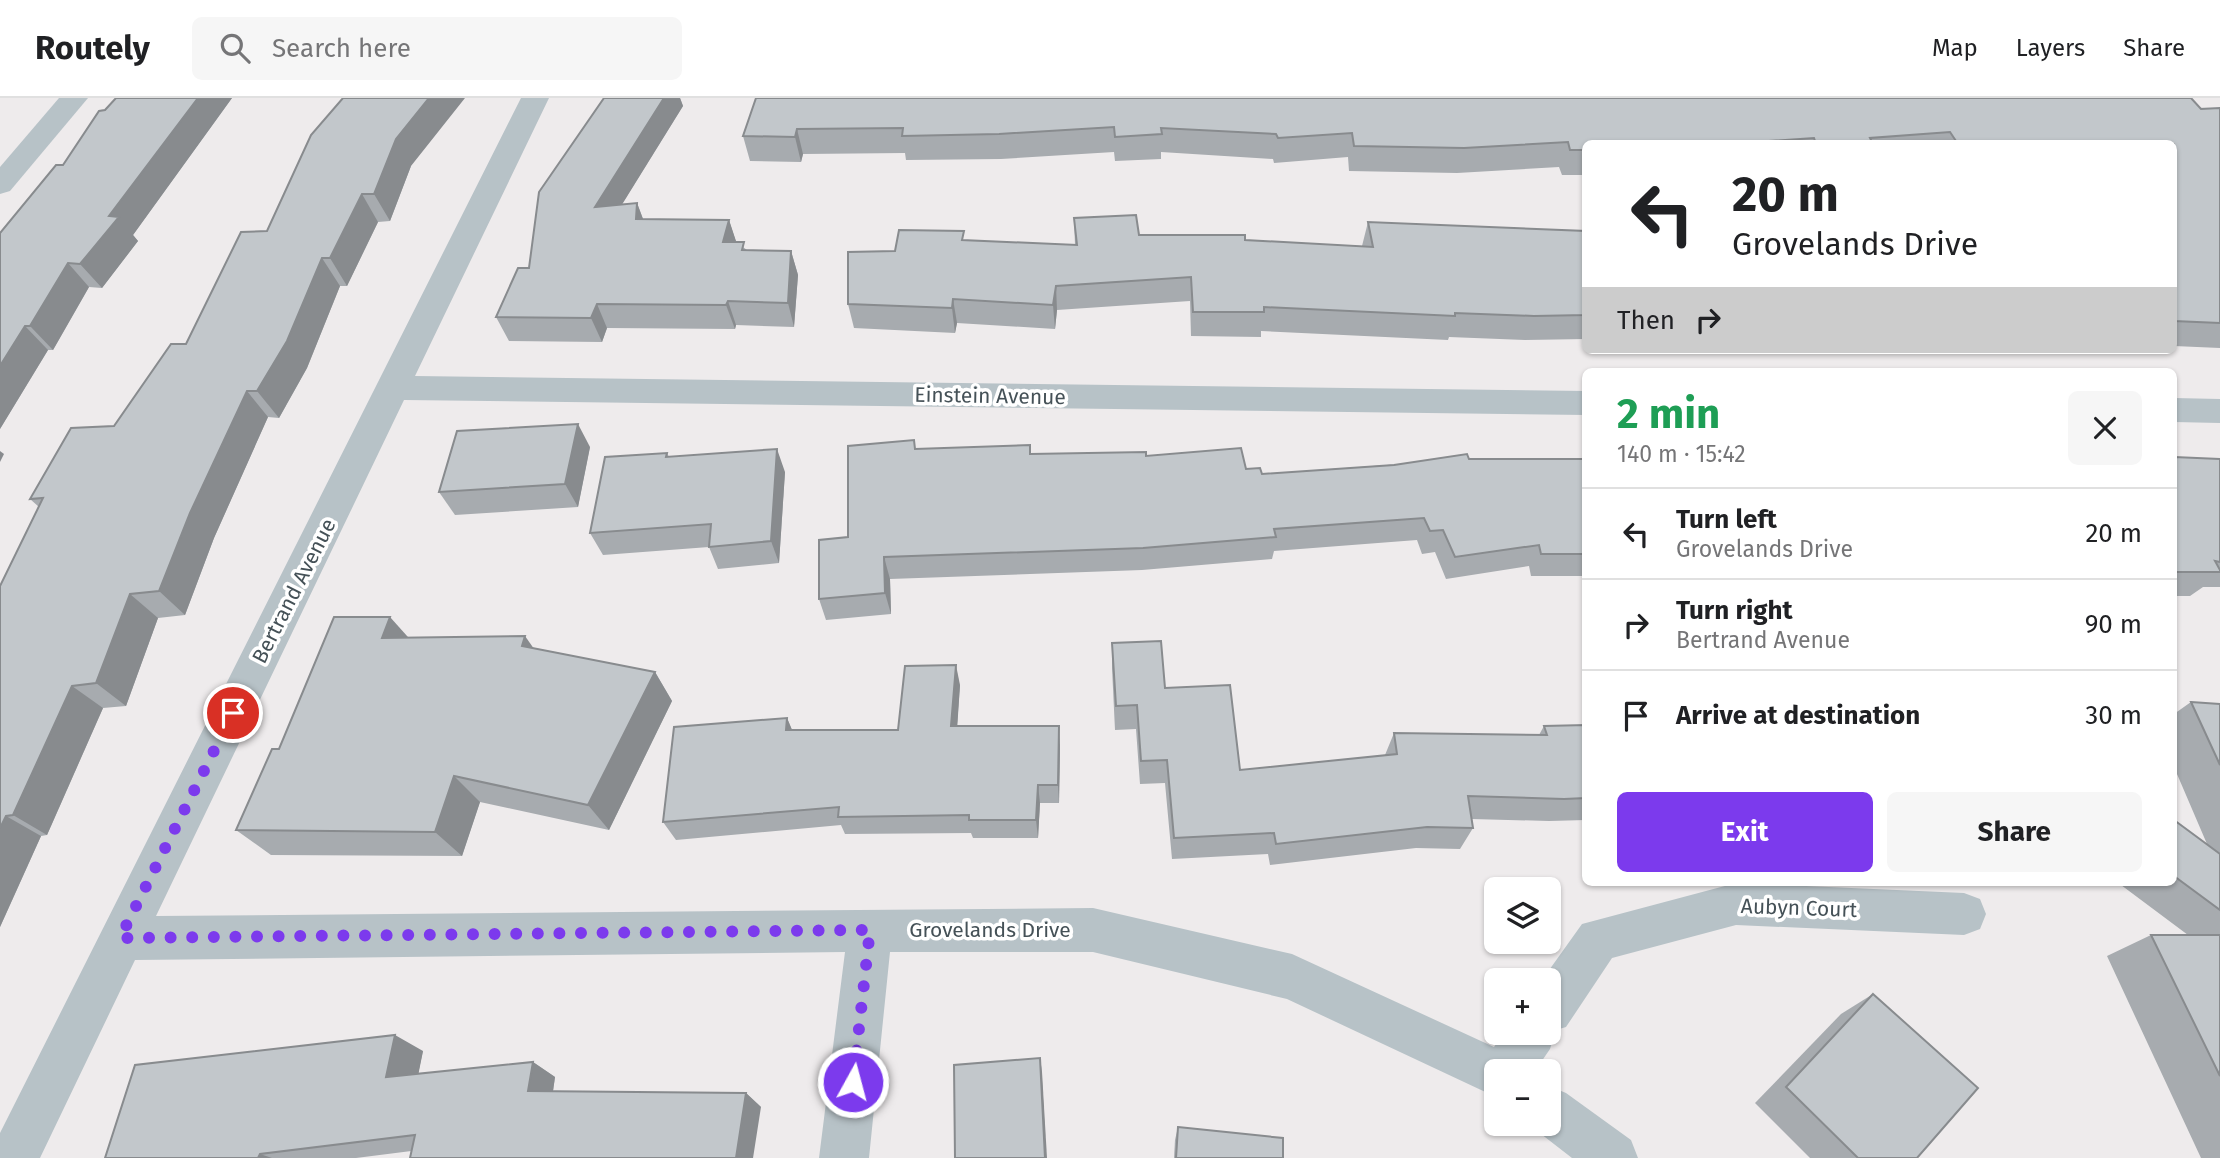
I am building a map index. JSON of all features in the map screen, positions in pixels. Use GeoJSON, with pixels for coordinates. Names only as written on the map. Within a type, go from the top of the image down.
{"type":"FeatureCollection","features":[{"type":"Feature","properties":{"kind":"street"},"geometry":{"type":"LineString","coordinates":[[0,185],[74,98]]}},
{"type":"Feature","properties":{"kind":"street","name":"Bertrand Avenue"},"geometry":{"type":"LineString","coordinates":[[15,1158],[120,938],[395,388],[535,98]]}},
{"type":"Feature","properties":{"kind":"street","name":"Einstein Avenue"},"geometry":{"type":"LineString","coordinates":[[395,388],[1582,403]]}},
{"type":"Feature","properties":{"kind":"street"},"geometry":{"type":"LineString","coordinates":[[2177,410],[2220,411]]}},
{"type":"Feature","properties":{"kind":"street","name":"Aubyn Court"},"geometry":{"type":"LineString","coordinates":[[1561,993],[1598,940],[1735,904],[1964,914]]}},
{"type":"Feature","properties":{"kind":"street"},"geometry":{"type":"LineString","coordinates":[[844,1158],[870,930]]}},
{"type":"Feature","properties":{"kind":"street","name":"Grovelands Drive"},"geometry":{"type":"LineString","coordinates":[[120,938],[1093,930],[1292,977],[1484,1067]]}},
{"type":"Feature","properties":{"kind":"street"},"geometry":{"type":"LineString","coordinates":[[1561,1119],[1613,1158]]}},
{"type":"Feature","properties":{"kind":"building"},"geometry":{"type":"Polygon","coordinates":[[[116,98],[198,98],[109,216],[119,217],[80,264],[68,263],[30,326],[25,326],[0,366],[0,233],[56,165],[63,165],[99,111],[105,110],[116,98]]]}},
{"type":"Feature","properties":{"kind":"building"},"geometry":{"type":"Polygon","coordinates":[[[343,98],[429,98],[396,139],[374,194],[362,194],[330,258],[322,258],[287,341],[257,391],[247,391],[190,513],[159,591],[130,594],[96,683],[72,686],[13,815],[6,816],[0,828],[0,586],[43,498],[30,499],[71,428],[114,426],[171,344],[186,344],[241,232],[267,231],[311,135],[343,98]]]}},
{"type":"Feature","properties":{"kind":"building"},"geometry":{"type":"Polygon","coordinates":[[[604,98],[664,98],[595,207],[637,203],[636,219],[729,220],[723,242],[744,242],[742,250],[791,251],[788,303],[728,301],[726,305],[597,304],[591,318],[496,317],[518,268],[529,268],[539,192],[604,98]]]}},
{"type":"Feature","properties":{"kind":"building"},"geometry":{"type":"Polygon","coordinates":[[[756,98],[2191,98],[2201,109],[2220,108],[2220,323],[2177,321],[2177,140],[1955,140],[1950,132],[1870,138],[1871,140],[1582,140],[1582,150],[1570,150],[1568,142],[1464,148],[1354,146],[1352,133],[1278,138],[1276,134],[1161,128],[1162,134],[1115,137],[1114,127],[999,134],[902,136],[903,128],[797,129],[795,137],[743,136],[756,98]]]}},
{"type":"Feature","properties":{"kind":"building"},"geometry":{"type":"Polygon","coordinates":[[[1136,215],[1139,235],[1245,235],[1245,240],[1373,247],[1368,222],[1582,231],[1582,315],[1455,313],[1455,316],[1264,307],[1264,312],[1193,312],[1191,277],[1056,286],[1053,305],[953,299],[952,308],[848,304],[848,252],[895,251],[899,230],[964,231],[962,240],[1077,245],[1074,218],[1136,215]]]}},
{"type":"Feature","properties":{"kind":"building"},"geometry":{"type":"Polygon","coordinates":[[[578,424],[565,484],[439,492],[457,431],[578,424]]]}},
{"type":"Feature","properties":{"kind":"building"},"geometry":{"type":"Polygon","coordinates":[[[914,440],[915,449],[1030,445],[1030,454],[1146,452],[1146,456],[1241,448],[1246,469],[1260,468],[1262,474],[1394,465],[1467,454],[1469,459],[1582,459],[1582,554],[1541,554],[1539,545],[1455,557],[1443,530],[1430,531],[1424,518],[1274,529],[1276,537],[1143,548],[884,557],[885,593],[819,599],[819,540],[848,537],[848,446],[914,440]]]}},
{"type":"Feature","properties":{"kind":"building"},"geometry":{"type":"Polygon","coordinates":[[[777,449],[771,541],[709,547],[711,524],[590,533],[605,457],[667,453],[666,457],[777,449]]]}},
{"type":"Feature","properties":{"kind":"building"},"geometry":{"type":"Polygon","coordinates":[[[2177,457],[2220,459],[2220,562],[2215,561],[2220,572],[2177,572],[2177,457]]]}},
{"type":"Feature","properties":{"kind":"building"},"geometry":{"type":"Polygon","coordinates":[[[334,617],[390,617],[382,638],[525,636],[522,646],[655,672],[588,805],[454,776],[435,832],[236,830],[272,749],[279,749],[334,617]]]}},
{"type":"Feature","properties":{"kind":"building"},"geometry":{"type":"Polygon","coordinates":[[[1161,641],[1165,688],[1230,685],[1240,770],[1397,754],[1394,733],[1547,735],[1544,726],[1582,725],[1582,798],[1468,796],[1473,828],[1427,827],[1276,844],[1274,833],[1174,838],[1167,760],[1141,761],[1137,705],[1116,706],[1112,643],[1161,641]]]}},
{"type":"Feature","properties":{"kind":"building"},"geometry":{"type":"Polygon","coordinates":[[[956,665],[951,726],[1059,726],[1058,785],[1038,785],[1036,820],[969,820],[969,815],[838,817],[839,807],[663,822],[674,727],[787,718],[786,730],[898,730],[905,666],[956,665]]]}},
{"type":"Feature","properties":{"kind":"building"},"geometry":{"type":"Polygon","coordinates":[[[2191,702],[2220,704],[2220,765],[2191,702]]]}},
{"type":"Feature","properties":{"kind":"building"},"geometry":{"type":"Polygon","coordinates":[[[2177,822],[2220,854],[2220,910],[2177,878],[2177,822]]]}},
{"type":"Feature","properties":{"kind":"building"},"geometry":{"type":"Polygon","coordinates":[[[2151,935],[2220,935],[2220,1076],[2151,935]]]}},
{"type":"Feature","properties":{"kind":"building"},"geometry":{"type":"Polygon","coordinates":[[[1873,994],[1978,1088],[1917,1158],[1858,1158],[1786,1087],[1873,994]]]}},
{"type":"Feature","properties":{"kind":"building"},"geometry":{"type":"Polygon","coordinates":[[[395,1035],[386,1077],[533,1062],[528,1091],[746,1093],[736,1158],[410,1158],[415,1135],[260,1154],[258,1158],[105,1158],[135,1065],[395,1035]]]}},
{"type":"Feature","properties":{"kind":"building"},"geometry":{"type":"Polygon","coordinates":[[[1040,1058],[1045,1158],[955,1158],[954,1065],[1040,1058]]]}},
{"type":"Feature","properties":{"kind":"building"},"geometry":{"type":"Polygon","coordinates":[[[1178,1127],[1283,1138],[1283,1158],[1176,1158],[1178,1127]]]}},
{"type":"Feature","properties":{"kind":"route"},"geometry":{"type":"LineString","coordinates":[[233,713],[120,938],[870,930],[853,1082]]}}]}
